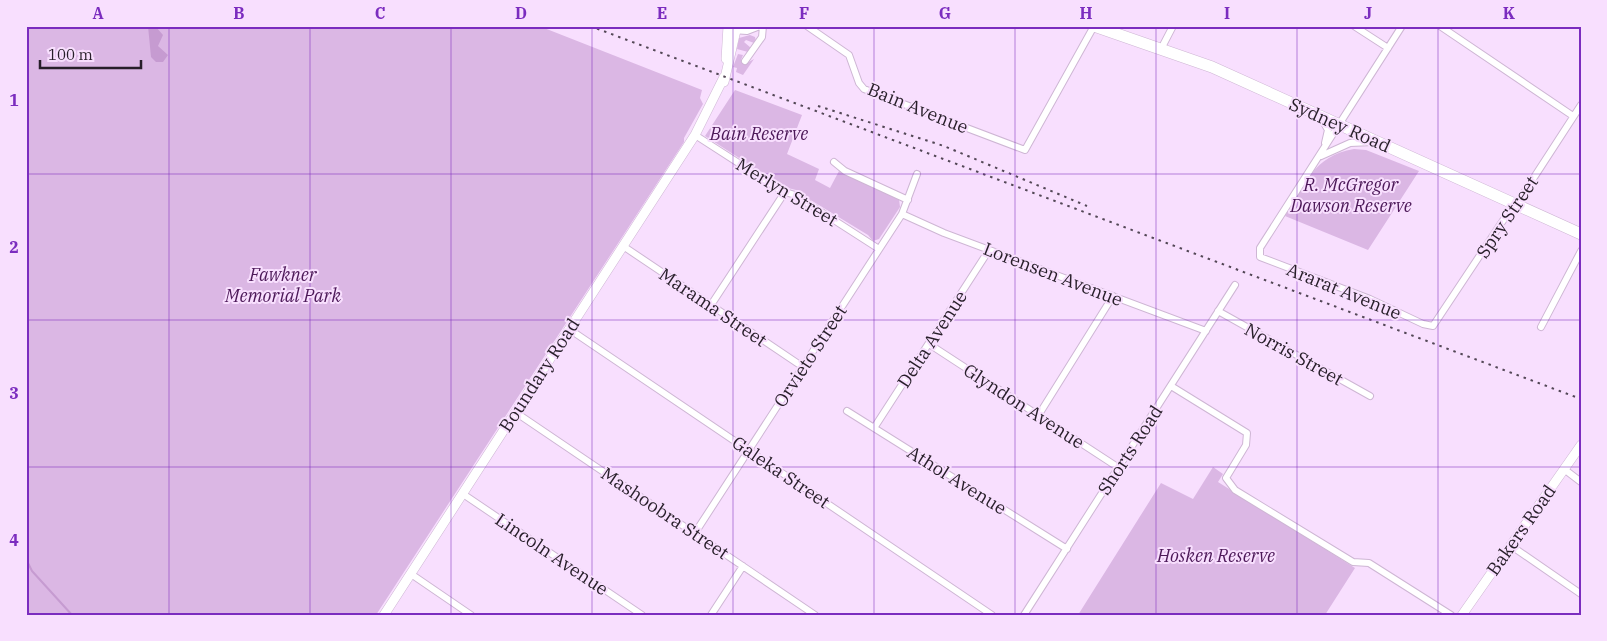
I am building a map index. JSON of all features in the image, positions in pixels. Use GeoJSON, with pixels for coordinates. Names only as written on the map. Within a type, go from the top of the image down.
{"type":"FeatureCollection","features":[{"type":"Feature","properties":{"kind":"highway","name":"Sydney Road"},"geometry":{"type":"LineString","coordinates":[[1094,26],[1205,64],[1581,234]]}},
{"type":"Feature","properties":{"kind":"main road","name":"Boundary Road"},"geometry":{"type":"LineString","coordinates":[[384,615],[695,136],[725,75],[732,28]]}},
{"type":"Feature","properties":{"kind":"main road","name":"Bakers Road"},"geometry":{"type":"LineString","coordinates":[[1462,615],[1581,445]]}},
{"type":"Feature","properties":{"kind":"street","name":"Bain Avenue"},"geometry":{"type":"LineString","coordinates":[[807,26],[850,55],[859,83],[864,89],[1026,150],[1094,26]]}},
{"type":"Feature","properties":{"kind":"street"},"geometry":{"type":"LineString","coordinates":[[1161,49],[1173,26]]}},
{"type":"Feature","properties":{"kind":"street"},"geometry":{"type":"LineString","coordinates":[[1354,26],[1388,48]]}},
{"type":"Feature","properties":{"kind":"street"},"geometry":{"type":"LineString","coordinates":[[1321,154],[1402,26]]}},
{"type":"Feature","properties":{"kind":"street"},"geometry":{"type":"LineString","coordinates":[[1440,26],[1573,116]]}},
{"type":"Feature","properties":{"kind":"street","name":"Boundary Road"},"geometry":{"type":"LineString","coordinates":[[732,28],[747,31],[756,27],[758,42],[745,61]]}},
{"type":"Feature","properties":{"kind":"street","name":"Spry Street"},"geometry":{"type":"LineString","coordinates":[[1430,326],[1436,324],[1581,105]]}},
{"type":"Feature","properties":{"kind":"street"},"geometry":{"type":"LineString","coordinates":[[1318,115],[1328,130],[1321,154]]}},
{"type":"Feature","properties":{"kind":"street","name":"Merlyn Street"},"geometry":{"type":"LineString","coordinates":[[695,136],[785,192],[795,195],[879,249]]}},
{"type":"Feature","properties":{"kind":"street"},"geometry":{"type":"LineString","coordinates":[[1321,154],[1350,143],[1379,142]]}},
{"type":"Feature","properties":{"kind":"street","name":"Ararat Avenue"},"geometry":{"type":"LineString","coordinates":[[1321,154],[1260,248],[1259,254],[1262,258],[1370,299],[1430,326]]}},
{"type":"Feature","properties":{"kind":"street"},"geometry":{"type":"LineString","coordinates":[[834,162],[845,171],[908,200]]}},
{"type":"Feature","properties":{"kind":"street","name":"Orvieto Street"},"geometry":{"type":"LineString","coordinates":[[694,533],[902,214],[917,174]]}},
{"type":"Feature","properties":{"kind":"street"},"geometry":{"type":"LineString","coordinates":[[711,305],[785,192]]}},
{"type":"Feature","properties":{"kind":"street","name":"Lorensen Avenue"},"geometry":{"type":"LineString","coordinates":[[902,214],[990,250],[1206,331]]}},
{"type":"Feature","properties":{"kind":"street","name":"Marama Street"},"geometry":{"type":"LineString","coordinates":[[623,246],[803,367]]}},
{"type":"Feature","properties":{"kind":"street","name":"Delta Avenue"},"geometry":{"type":"LineString","coordinates":[[874,428],[990,250]]}},
{"type":"Feature","properties":{"kind":"street"},"geometry":{"type":"LineString","coordinates":[[1541,327],[1581,250]]}},
{"type":"Feature","properties":{"kind":"street","name":"Shorts Road"},"geometry":{"type":"LineString","coordinates":[[1024,615],[1235,285]]}},
{"type":"Feature","properties":{"kind":"street"},"geometry":{"type":"LineString","coordinates":[[1038,416],[1113,296]]}},
{"type":"Feature","properties":{"kind":"street","name":"Norris Street"},"geometry":{"type":"LineString","coordinates":[[1218,311],[1370,396]]}},
{"type":"Feature","properties":{"kind":"street","name":"Galeka Street"},"geometry":{"type":"LineString","coordinates":[[569,329],[992,615]]}},
{"type":"Feature","properties":{"kind":"street","name":"Glyndon Avenue"},"geometry":{"type":"LineString","coordinates":[[929,344],[1119,468]]}},
{"type":"Feature","properties":{"kind":"street"},"geometry":{"type":"LineString","coordinates":[[1171,386],[1247,434],[1246,445],[1226,478],[1236,490],[1353,562],[1369,563],[1451,615]]}},
{"type":"Feature","properties":{"kind":"street","name":"Athol Avenue"},"geometry":{"type":"LineString","coordinates":[[847,411],[1067,549]]}},
{"type":"Feature","properties":{"kind":"street","name":"Mashoobra Street"},"geometry":{"type":"LineString","coordinates":[[515,412],[815,615]]}},
{"type":"Feature","properties":{"kind":"street"},"geometry":{"type":"LineString","coordinates":[[1564,469],[1581,482]]}},
{"type":"Feature","properties":{"kind":"street","name":"Lincoln Avenue"},"geometry":{"type":"LineString","coordinates":[[462,494],[642,615]]}},
{"type":"Feature","properties":{"kind":"street"},"geometry":{"type":"LineString","coordinates":[[1510,545],[1581,594]]}},
{"type":"Feature","properties":{"kind":"street"},"geometry":{"type":"LineString","coordinates":[[711,615],[743,566]]}},
{"type":"Feature","properties":{"kind":"street"},"geometry":{"type":"LineString","coordinates":[[411,574],[471,615]]}},
{"type":"Feature","properties":{"kind":"green space","name":"Fawkner Memorial Park"},"geometry":{"type":"Polygon","coordinates":[[[26,26],[539,26],[702,90],[700,98],[703,104],[684,138],[684,142],[376,615],[31,615],[26,611],[26,26]]]}},
{"type":"Feature","properties":{"kind":"green space"},"geometry":{"type":"Polygon","coordinates":[[[750,35],[755,37],[756,41],[754,43],[746,40],[744,42],[751,48],[748,52],[737,49],[739,38],[750,35]]]}},
{"type":"Feature","properties":{"kind":"green space"},"geometry":{"type":"Polygon","coordinates":[[[738,54],[743,55],[741,60],[745,64],[754,59],[743,75],[736,72],[737,68],[733,67],[738,54]]]}},
{"type":"Feature","properties":{"kind":"green space","name":"Bain Reserve"},"geometry":{"type":"Polygon","coordinates":[[[735,90],[802,115],[787,154],[819,169],[815,180],[830,188],[839,171],[899,199],[900,207],[879,239],[873,241],[868,235],[804,196],[800,191],[784,187],[705,136],[735,90]]]}},
{"type":"Feature","properties":{"kind":"green space","name":"R. McGregor Dawson Reserve"},"geometry":{"type":"Polygon","coordinates":[[[1354,149],[1366,150],[1419,171],[1368,250],[1285,216],[1305,183],[1320,165],[1329,158],[1354,149]]]}},
{"type":"Feature","properties":{"kind":"green space","name":"Hosken Reserve"},"geometry":{"type":"Polygon","coordinates":[[[1213,467],[1223,474],[1218,482],[1355,568],[1325,615],[1078,615],[1161,483],[1193,499],[1213,467]]]}},
{"type":"Feature","properties":{"kind":"shaded area"},"geometry":{"type":"Polygon","coordinates":[[[148,26],[156,27],[163,35],[158,46],[168,55],[163,62],[156,62],[151,57],[148,26]]]}},
{"type":"Feature","properties":{"kind":"waterway"},"geometry":{"type":"LineString","coordinates":[[26,559],[32,571],[72,615]]}},
{"type":"Feature","properties":{"kind":"railway"},"geometry":{"type":"LineString","coordinates":[[590,26],[1581,399]]}},
{"type":"Feature","properties":{"kind":"railway"},"geometry":{"type":"LineString","coordinates":[[818,106],[944,146],[1087,206]]}}]}
